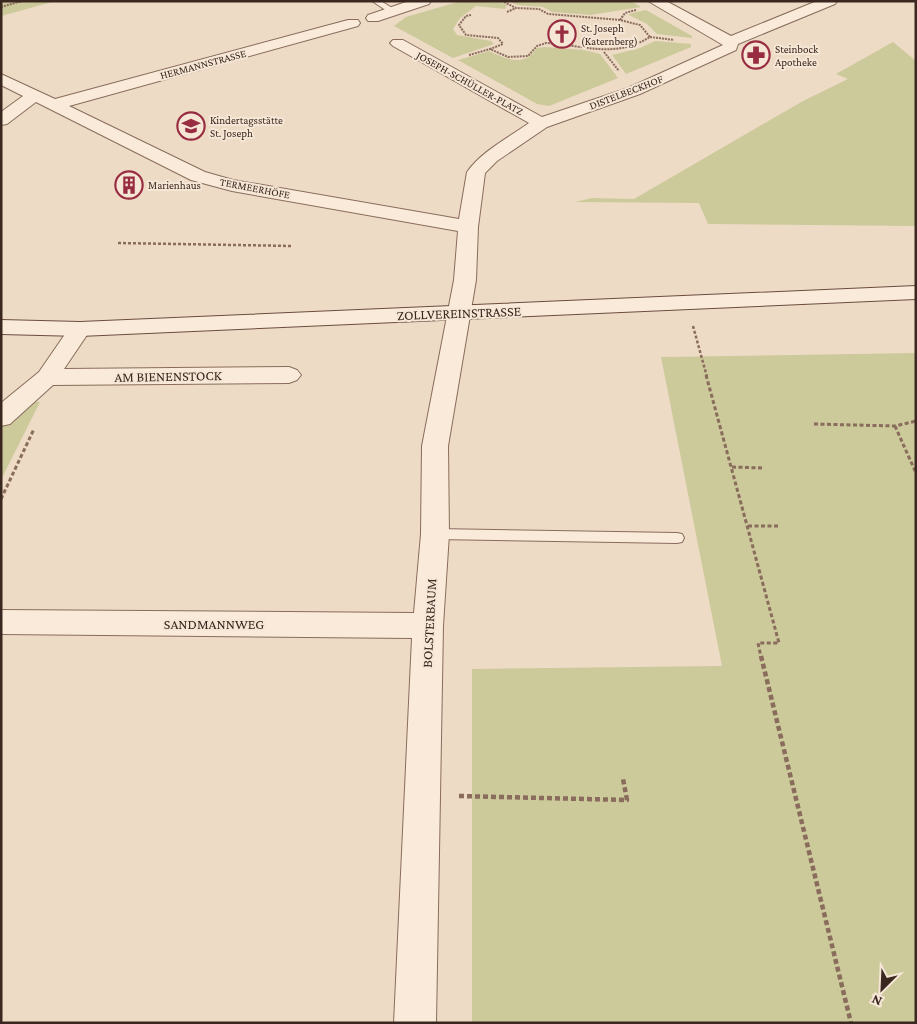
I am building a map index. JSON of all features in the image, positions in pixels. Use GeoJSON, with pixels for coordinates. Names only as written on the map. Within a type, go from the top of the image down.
{"type":"FeatureCollection","features":[{"type":"Feature","properties":{"kind":"street"},"geometry":{"type":"LineString","coordinates":[[372,18],[424,1]]}},
{"type":"Feature","properties":{"kind":"street"},"geometry":{"type":"LineString","coordinates":[[655,1],[730,42]]}},
{"type":"Feature","properties":{"kind":"street","name":"DISTELBECKHOF"},"geometry":{"type":"LineString","coordinates":[[468,226],[476,172],[491,157],[541,123],[634,91],[731,47],[730,42],[830,1]]}},
{"type":"Feature","properties":{"kind":"street","name":"HERMANNSTRASSE"},"geometry":{"type":"LineString","coordinates":[[53,105],[353,23]]}},
{"type":"Feature","properties":{"kind":"street","name":"JOSEPH-SCHÜLLER-PLATZ"},"geometry":{"type":"LineString","coordinates":[[398,42],[541,123]]}},
{"type":"Feature","properties":{"kind":"street","name":"TERMEERHÖFE"},"geometry":{"type":"LineString","coordinates":[[1,80],[198,176],[232,185],[468,226]]}},
{"type":"Feature","properties":{"kind":"street"},"geometry":{"type":"LineString","coordinates":[[1,120],[34,96]]}},
{"type":"Feature","properties":{"kind":"street","name":"BOLSTERBAUM"},"geometry":{"type":"LineString","coordinates":[[415,1023],[428,626],[435,534],[435,446],[465,280],[468,226]]}},
{"type":"Feature","properties":{"kind":"street","name":"ZOLLVEREINSTRASSE"},"geometry":{"type":"LineString","coordinates":[[1,327],[80,329],[916,292]]}},
{"type":"Feature","properties":{"kind":"street"},"geometry":{"type":"LineString","coordinates":[[1,418],[18,401],[47,378],[80,329]]}},
{"type":"Feature","properties":{"kind":"street","name":"AM BIENENSTOCK"},"geometry":{"type":"LineString","coordinates":[[47,378],[289,375]]}},
{"type":"Feature","properties":{"kind":"street","name":"SANDMANNWEG"},"geometry":{"type":"LineString","coordinates":[[1,622],[428,626]]}},
{"type":"Feature","properties":{"kind":"lane"},"geometry":{"type":"LineString","coordinates":[[375,1],[393,11]]}},
{"type":"Feature","properties":{"kind":"lane"},"geometry":{"type":"LineString","coordinates":[[435,534],[677,538]]}},
{"type":"Feature","properties":{"kind":"path"},"geometry":{"type":"LineString","coordinates":[[1,7],[22,1]]}},
{"type":"Feature","properties":{"kind":"path"},"geometry":{"type":"LineString","coordinates":[[471,14],[466,16],[459,25],[466,35],[498,38],[503,44],[490,49],[505,57],[518,59],[528,56],[534,48],[545,43],[604,51],[629,49],[650,38],[640,25],[620,20],[548,14],[539,9],[516,8],[502,1]]}},
{"type":"Feature","properties":{"kind":"path"},"geometry":{"type":"LineString","coordinates":[[507,12],[516,8]]}},
{"type":"Feature","properties":{"kind":"path"},"geometry":{"type":"LineString","coordinates":[[118,243],[293,246]]}},
{"type":"Feature","properties":{"kind":"path"},"geometry":{"type":"LineString","coordinates":[[686,302],[779,643],[758,643],[851,1023]]}},
{"type":"Feature","properties":{"kind":"path"},"geometry":{"type":"LineString","coordinates":[[814,424],[895,426],[916,421]]}},
{"type":"Feature","properties":{"kind":"path"},"geometry":{"type":"LineString","coordinates":[[895,426],[916,473]]}},
{"type":"Feature","properties":{"kind":"path"},"geometry":{"type":"LineString","coordinates":[[732,467],[762,468]]}},
{"type":"Feature","properties":{"kind":"path"},"geometry":{"type":"LineString","coordinates":[[1,499],[9,482]]}},
{"type":"Feature","properties":{"kind":"path"},"geometry":{"type":"LineString","coordinates":[[748,526],[779,526]]}},
{"type":"Feature","properties":{"kind":"path"},"geometry":{"type":"LineString","coordinates":[[423,795],[627,800],[623,779]]}},
{"type":"Feature","properties":{"kind":"shaded area"},"geometry":{"type":"Polygon","coordinates":[[[1,1],[56,1],[1,16],[1,1]]]}},
{"type":"Feature","properties":{"kind":"shaded area"},"geometry":{"type":"Polygon","coordinates":[[[461,1],[498,1],[507,5],[505,9],[476,6],[460,18],[453,29],[457,35],[491,41],[494,44],[453,58],[394,26],[406,17],[461,1]]]}},
{"type":"Feature","properties":{"kind":"shaded area"},"geometry":{"type":"Polygon","coordinates":[[[509,1],[631,1],[641,7],[590,15],[552,12],[543,7],[517,5],[509,1]]]}},
{"type":"Feature","properties":{"kind":"shaded area"},"geometry":{"type":"Polygon","coordinates":[[[646,10],[692,36],[692,38],[657,34],[647,24],[629,15],[646,10]]]}},
{"type":"Feature","properties":{"kind":"shaded area"},"geometry":{"type":"Polygon","coordinates":[[[655,41],[691,44],[691,47],[626,74],[612,55],[640,48],[655,41]]]}},
{"type":"Feature","properties":{"kind":"shaded area"},"geometry":{"type":"Polygon","coordinates":[[[893,42],[916,61],[916,226],[708,224],[699,203],[575,202],[592,198],[634,199],[803,101],[848,79],[836,74],[893,42]]]}},
{"type":"Feature","properties":{"kind":"shaded area"},"geometry":{"type":"Polygon","coordinates":[[[537,48],[584,50],[600,54],[618,78],[549,106],[537,104],[458,60],[489,51],[508,59],[521,60],[532,54],[537,48]]]}},
{"type":"Feature","properties":{"kind":"shaded area"},"geometry":{"type":"Polygon","coordinates":[[[916,353],[916,1023],[472,1023],[472,669],[722,666],[661,357],[916,353]]]}},
{"type":"Feature","properties":{"kind":"shaded area"},"geometry":{"type":"Polygon","coordinates":[[[28,401],[40,402],[1,480],[1,428],[28,401]]]}},
{"type":"Feature","properties":{"kind":"place","name":"St. Joseph (Katernberg)"},"geometry":{"type":"Point","coordinates":[562,34]}},
{"type":"Feature","properties":{"kind":"place","name":"Steinbock Apotheke"},"geometry":{"type":"Point","coordinates":[756,55]}},
{"type":"Feature","properties":{"kind":"place","name":"Kindertagsstätte St. Joseph"},"geometry":{"type":"Point","coordinates":[191,126]}},
{"type":"Feature","properties":{"kind":"place","name":"Marienhaus"},"geometry":{"type":"Point","coordinates":[129,185]}}]}
